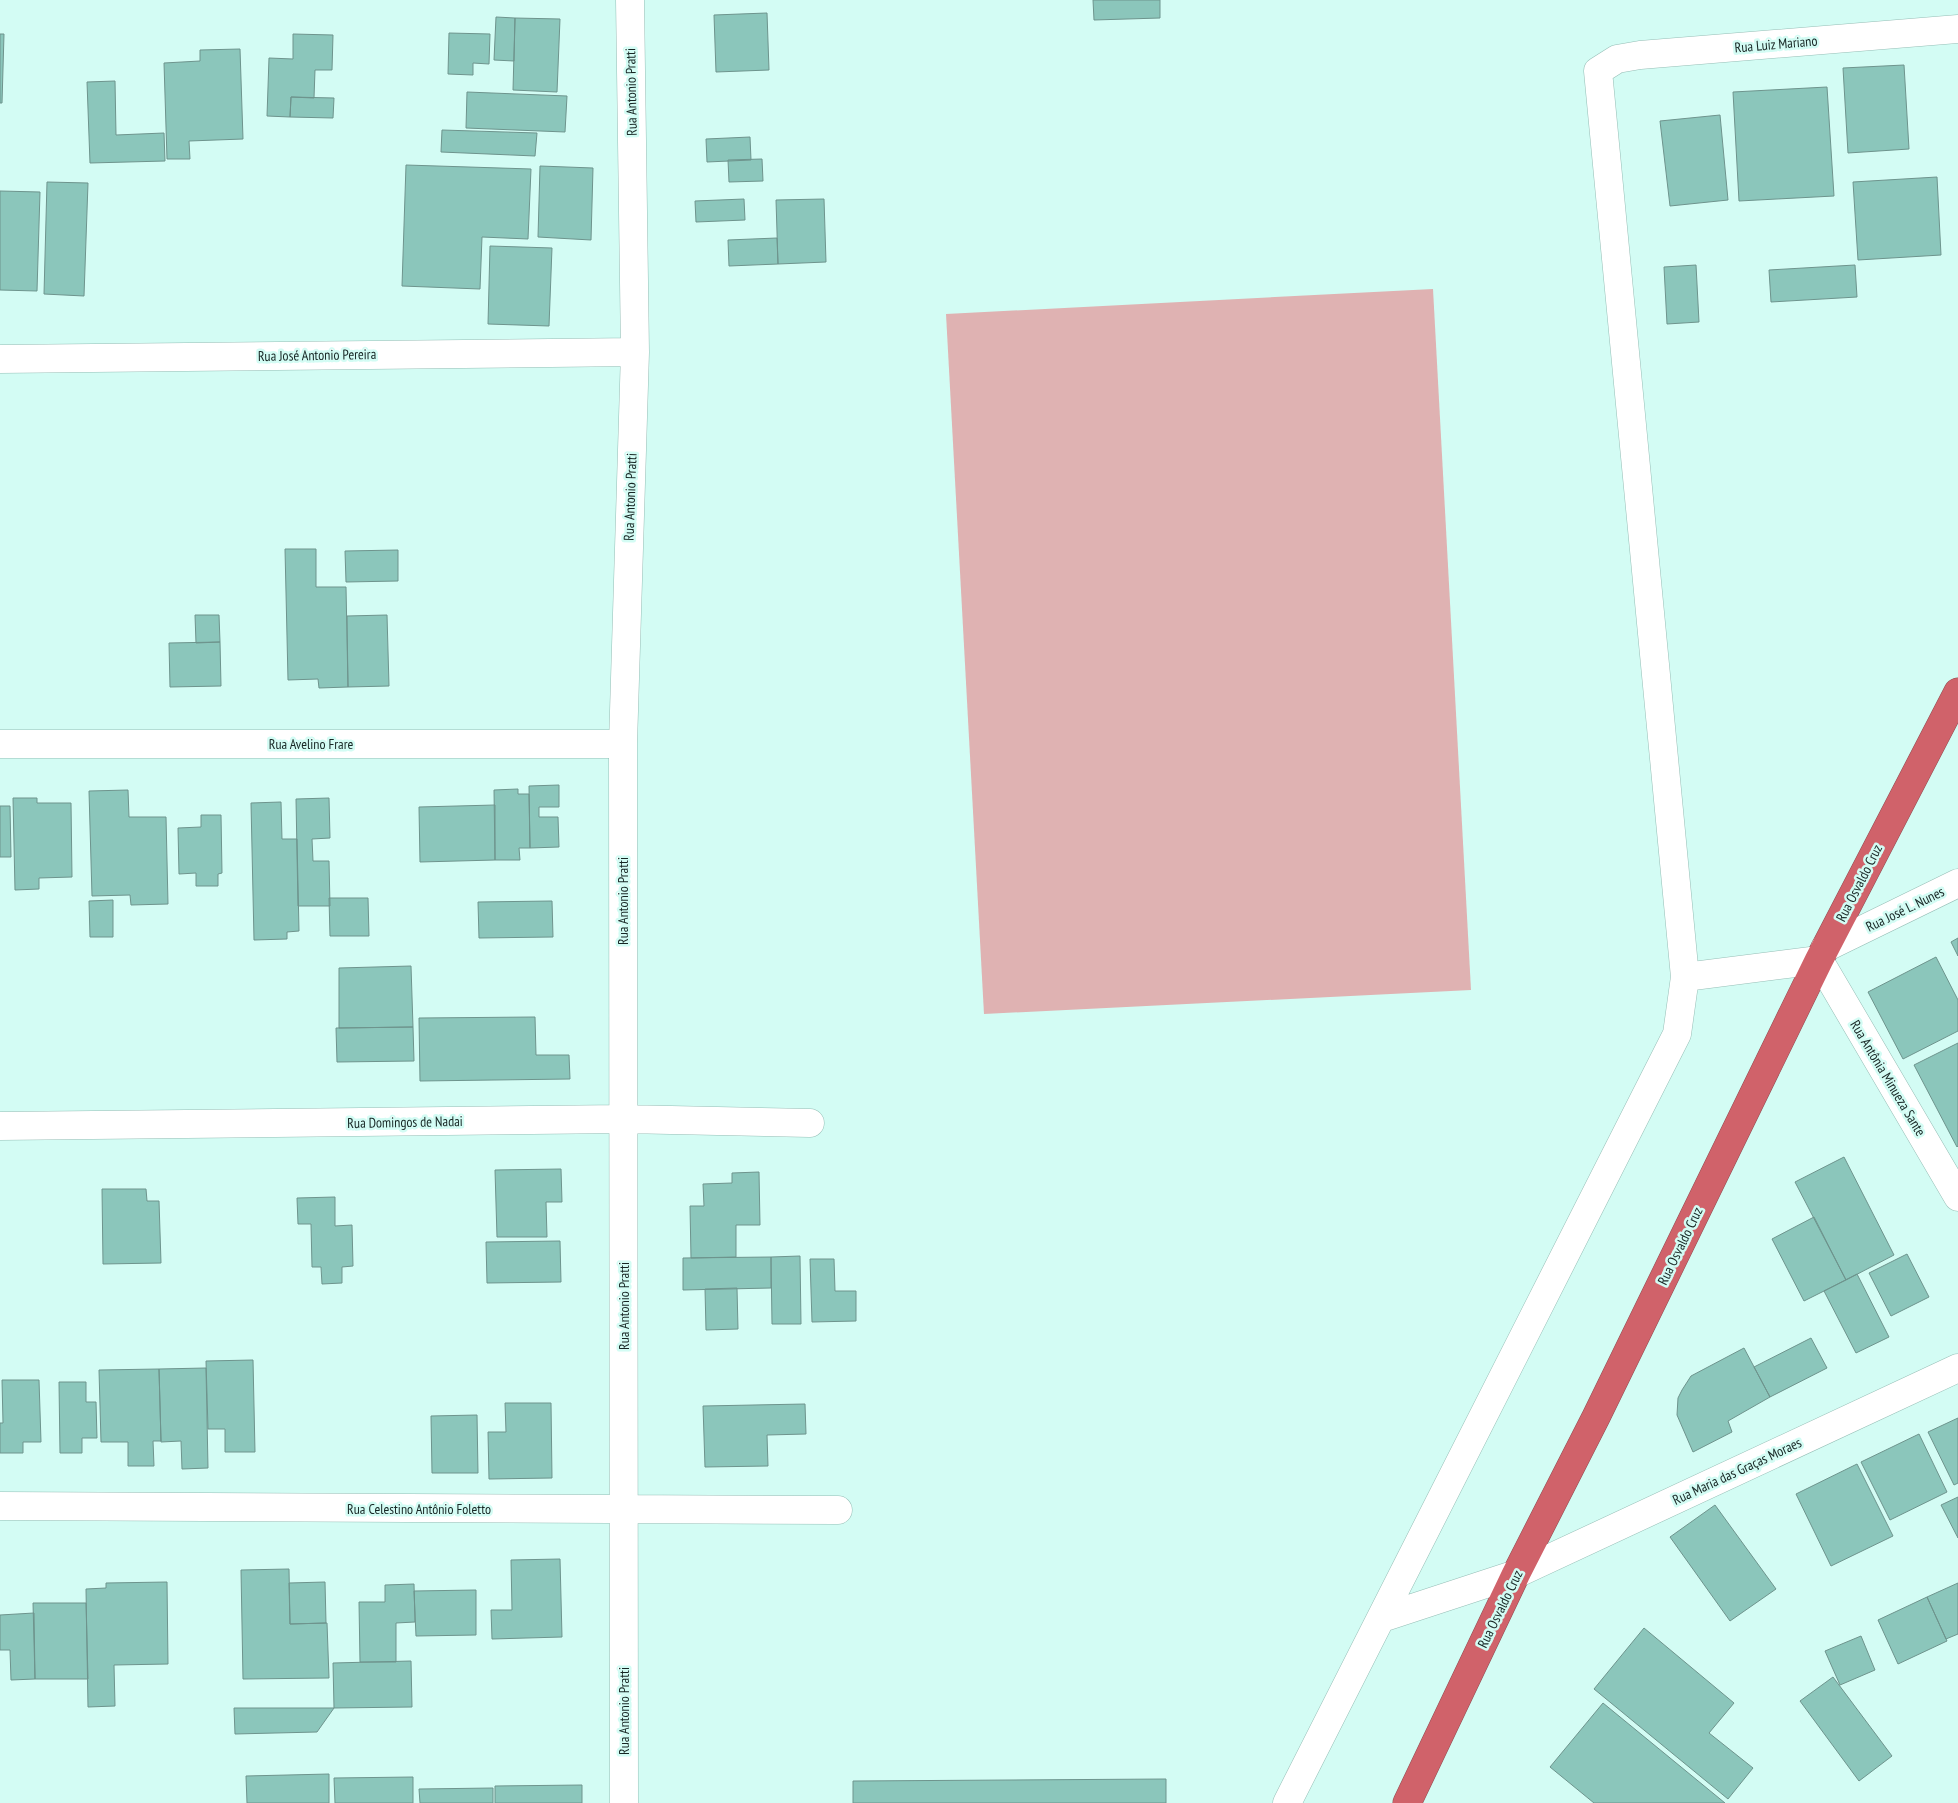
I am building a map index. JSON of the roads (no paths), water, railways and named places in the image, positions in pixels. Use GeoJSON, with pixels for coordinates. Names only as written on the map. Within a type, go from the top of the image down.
{"type":"FeatureCollection","features":[{"type":"Feature","properties":{"kind":"highway","name":"Rua Osvaldo Cruz"},"geometry":{"type":"LineString","coordinates":[[1407,1803],[1516,1574],[1596,1417],[1822,954],[1958,692]]}},
{"type":"Feature","properties":{"kind":"street","name":"Rua Antonio Pratti"},"geometry":{"type":"LineString","coordinates":[[624,1803],[623,744],[635,352],[630,0]]}},
{"type":"Feature","properties":{"kind":"street","name":"Rua Luiz Mariano"},"geometry":{"type":"LineString","coordinates":[[1685,977],[1598,71],[1617,59],[1640,56],[1958,30]]}},
{"type":"Feature","properties":{"kind":"street","name":"Rua José Antonio Pereira"},"geometry":{"type":"LineString","coordinates":[[0,359],[635,352]]}},
{"type":"Feature","properties":{"kind":"street","name":"Rua Avelino Frare"},"geometry":{"type":"LineString","coordinates":[[0,744],[623,744]]}},
{"type":"Feature","properties":{"kind":"street","name":"Rua José L. Nunes"},"geometry":{"type":"LineString","coordinates":[[1685,977],[1822,954],[1958,883]]}},
{"type":"Feature","properties":{"kind":"street","name":"Rua Antônia Minueza Sante"},"geometry":{"type":"LineString","coordinates":[[1822,954],[1958,1197]]}},
{"type":"Feature","properties":{"kind":"street"},"geometry":{"type":"LineString","coordinates":[[1287,1803],[1287,1799],[1382,1618],[1677,1034],[1685,977]]}},
{"type":"Feature","properties":{"kind":"street","name":"Rua Domingos de Nadai"},"geometry":{"type":"LineString","coordinates":[[0,1126],[624,1120],[810,1123]]}},
{"type":"Feature","properties":{"kind":"street","name":"Rua Maria das Graças Moraes"},"geometry":{"type":"LineString","coordinates":[[1382,1618],[1516,1574],[1958,1368]]}},
{"type":"Feature","properties":{"kind":"street","name":"Rua Celestino Antônio Foletto"},"geometry":{"type":"LineString","coordinates":[[0,1506],[838,1510]]}}]}
